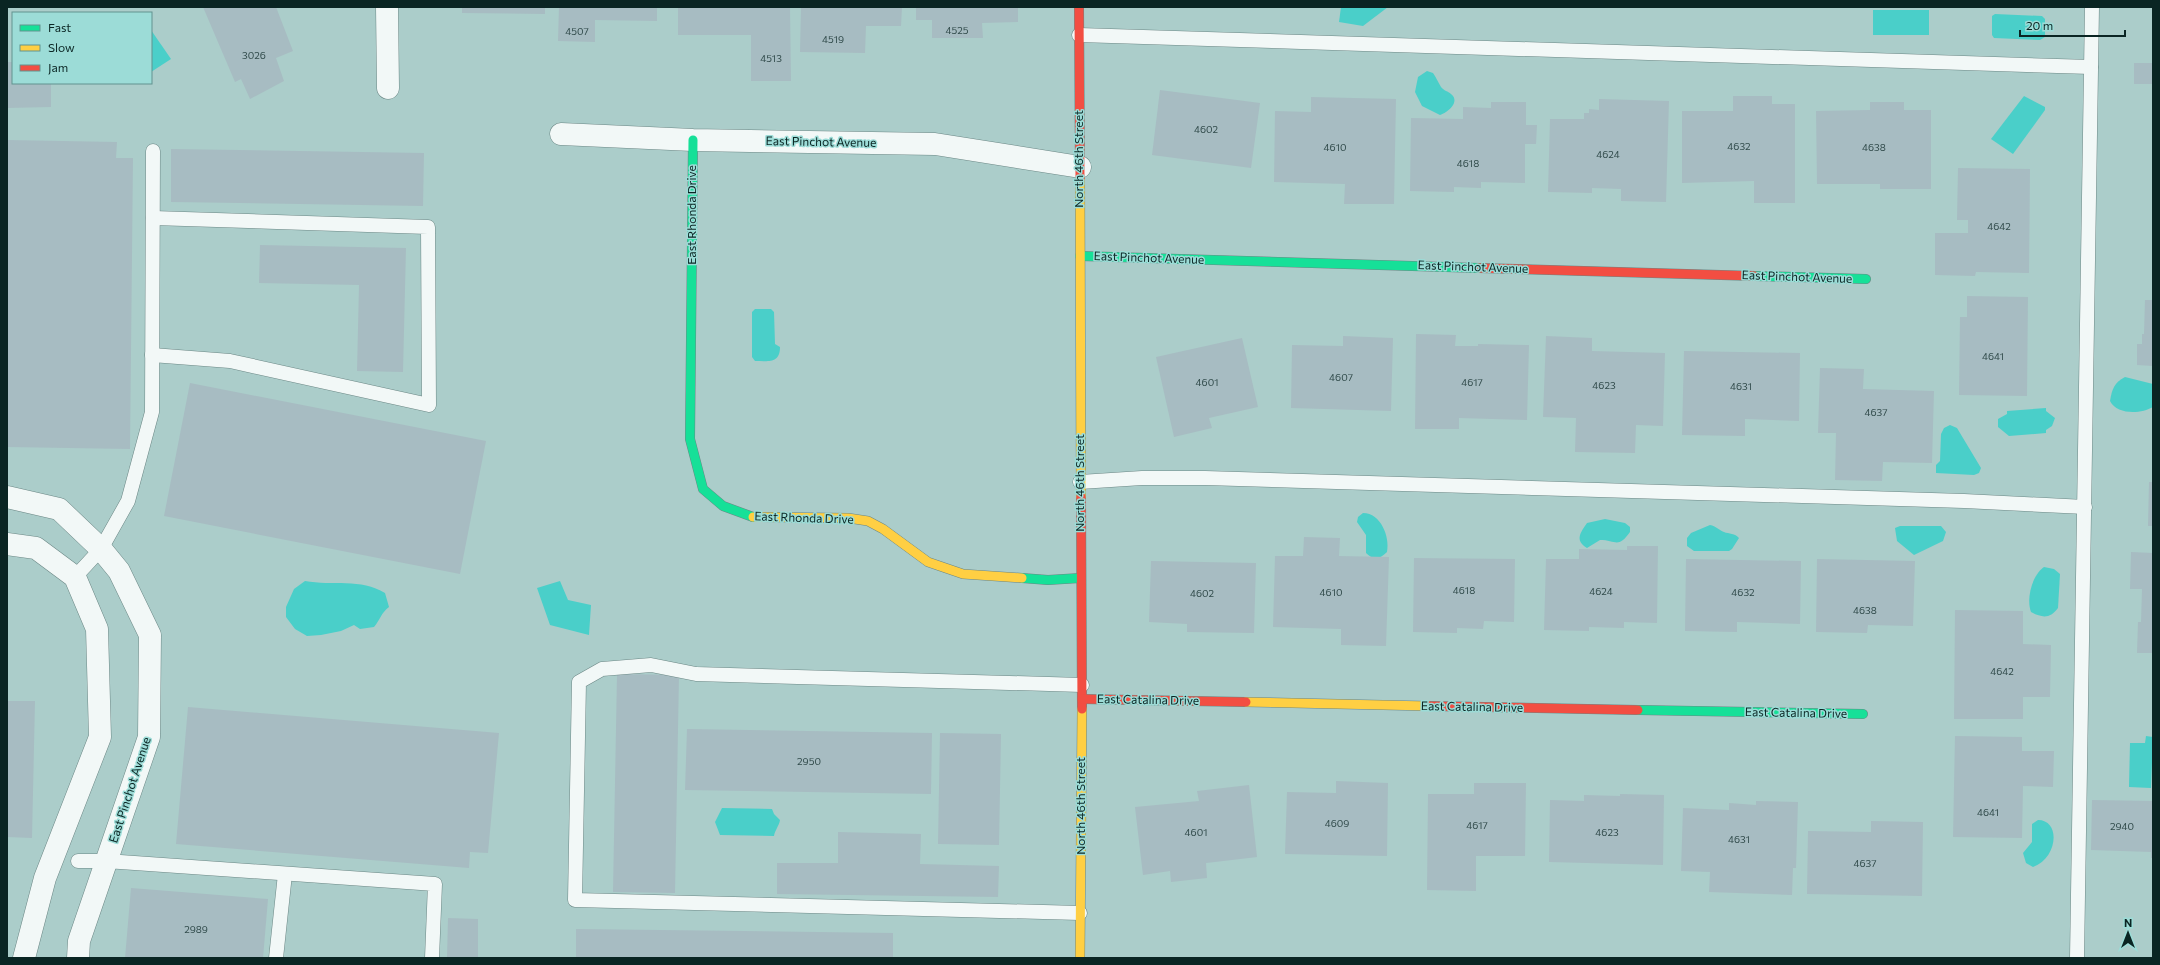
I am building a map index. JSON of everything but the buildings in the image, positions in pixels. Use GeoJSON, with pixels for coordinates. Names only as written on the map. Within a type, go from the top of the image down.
{"type":"FeatureCollection","features":[{"type":"Feature","properties":{"kind":"street"},"geometry":{"type":"LineString","coordinates":[[387,7],[388,88]]}},
{"type":"Feature","properties":{"kind":"street","name":"North 46th Street"},"geometry":{"type":"LineString","coordinates":[[1079,7],[1080,578],[1082,692],[1080,958]]}},
{"type":"Feature","properties":{"kind":"street","name":"East Pinchot Avenue"},"geometry":{"type":"LineString","coordinates":[[561,134],[693,140],[935,144],[1080,167]]}},
{"type":"Feature","properties":{"kind":"street","name":"East Rhonda Drive"},"geometry":{"type":"LineString","coordinates":[[693,140],[690,439],[703,489],[723,506],[751,517],[848,518],[868,521],[883,529],[928,562],[963,574],[1048,580],[1080,578]]}},
{"type":"Feature","properties":{"kind":"street","name":"East Pinchot Avenue"},"geometry":{"type":"LineString","coordinates":[[1080,256],[1866,279]]}},
{"type":"Feature","properties":{"kind":"street","name":"East Pinchot Avenue"},"geometry":{"type":"LineString","coordinates":[[7,497],[59,509],[102,549],[119,571],[150,635],[149,737],[79,941],[78,958]]}},
{"type":"Feature","properties":{"kind":"street"},"geometry":{"type":"LineString","coordinates":[[7,544],[36,548],[75,577],[97,629],[100,737],[45,878],[24,958]]}},
{"type":"Feature","properties":{"kind":"street","name":"East Catalina Drive"},"geometry":{"type":"LineString","coordinates":[[1082,692],[1863,714]]}},
{"type":"Feature","properties":{"kind":"lane"},"geometry":{"type":"LineString","coordinates":[[2077,958],[2092,7]]}},
{"type":"Feature","properties":{"kind":"lane"},"geometry":{"type":"LineString","coordinates":[[1079,35],[2091,67]]}},
{"type":"Feature","properties":{"kind":"lane"},"geometry":{"type":"LineString","coordinates":[[75,577],[102,549],[128,501],[152,412],[153,151]]}},
{"type":"Feature","properties":{"kind":"lane"},"geometry":{"type":"LineString","coordinates":[[152,355],[230,361],[429,405],[428,227],[153,218]]}},
{"type":"Feature","properties":{"kind":"lane"},"geometry":{"type":"LineString","coordinates":[[1080,482],[1142,478],[1282,480],[1964,501],[2085,507]]}},
{"type":"Feature","properties":{"kind":"lane"},"geometry":{"type":"LineString","coordinates":[[1080,912],[576,900],[579,682],[602,669],[651,665],[696,674],[1082,692]]}},
{"type":"Feature","properties":{"kind":"lane"},"geometry":{"type":"LineString","coordinates":[[78,862],[106,861],[435,884],[432,958]]}},
{"type":"Feature","properties":{"kind":"lane"},"geometry":{"type":"LineString","coordinates":[[276,958],[285,874]]}},
{"type":"Feature","properties":{"kind":"water"},"geometry":{"type":"Polygon","coordinates":[[[1341,7],[1388,7],[1363,26],[1339,22],[1341,7]]]}},
{"type":"Feature","properties":{"kind":"water"},"geometry":{"type":"Polygon","coordinates":[[[1873,10],[1929,10],[1929,35],[1873,35],[1873,10]]]}},
{"type":"Feature","properties":{"kind":"water"},"geometry":{"type":"Polygon","coordinates":[[[1995,14],[2042,16],[2045,19],[2045,37],[2040,40],[1994,38],[1992,35],[1992,16],[1995,14]]]}},
{"type":"Feature","properties":{"kind":"water"},"geometry":{"type":"Polygon","coordinates":[[[152,31],[171,59],[152,71],[152,31]]]}},
{"type":"Feature","properties":{"kind":"water"},"geometry":{"type":"Polygon","coordinates":[[[1427,71],[1433,73],[1441,87],[1454,97],[1454,104],[1452,107],[1440,115],[1422,106],[1415,92],[1418,77],[1427,71]]]}},
{"type":"Feature","properties":{"kind":"water"},"geometry":{"type":"Polygon","coordinates":[[[2024,96],[2045,107],[2045,110],[2013,154],[1991,139],[2024,96]]]}},
{"type":"Feature","properties":{"kind":"water"},"geometry":{"type":"Polygon","coordinates":[[[755,309],[771,309],[774,312],[775,344],[780,347],[776,359],[769,361],[755,361],[752,357],[752,312],[755,309]]]}},
{"type":"Feature","properties":{"kind":"water"},"geometry":{"type":"Polygon","coordinates":[[[2125,377],[2153,384],[2153,407],[2142,411],[2130,412],[2113,406],[2110,401],[2113,390],[2116,384],[2125,377]]]}},
{"type":"Feature","properties":{"kind":"water"},"geometry":{"type":"Polygon","coordinates":[[[2046,408],[2046,411],[2055,418],[2052,426],[2046,430],[2046,433],[2009,436],[1998,427],[1998,419],[2007,414],[2007,411],[2046,408]]]}},
{"type":"Feature","properties":{"kind":"water"},"geometry":{"type":"Polygon","coordinates":[[[1950,425],[1957,428],[1981,468],[1979,473],[1974,475],[1936,473],[1936,465],[1940,461],[1941,434],[1944,428],[1950,425]]]}},
{"type":"Feature","properties":{"kind":"water"},"geometry":{"type":"Polygon","coordinates":[[[1363,513],[1375,517],[1383,527],[1388,546],[1387,552],[1379,558],[1374,558],[1366,553],[1366,535],[1357,522],[1358,517],[1363,513]]]}},
{"type":"Feature","properties":{"kind":"water"},"geometry":{"type":"Polygon","coordinates":[[[1605,519],[1625,523],[1630,527],[1630,532],[1619,542],[1600,540],[1587,548],[1581,542],[1580,536],[1587,523],[1605,519]]]}},
{"type":"Feature","properties":{"kind":"water"},"geometry":{"type":"Polygon","coordinates":[[[1710,525],[1724,532],[1736,535],[1739,538],[1732,549],[1729,551],[1694,551],[1687,546],[1687,538],[1691,533],[1710,525]]]}},
{"type":"Feature","properties":{"kind":"water"},"geometry":{"type":"Polygon","coordinates":[[[1900,526],[1941,526],[1946,532],[1943,541],[1914,555],[1897,541],[1895,528],[1900,526]]]}},
{"type":"Feature","properties":{"kind":"water"},"geometry":{"type":"Polygon","coordinates":[[[2044,567],[2054,569],[2060,574],[2058,608],[2049,616],[2042,616],[2031,612],[2029,601],[2033,581],[2044,567]]]}},
{"type":"Feature","properties":{"kind":"water"},"geometry":{"type":"Polygon","coordinates":[[[305,581],[356,584],[376,588],[385,593],[389,607],[374,627],[360,629],[354,625],[341,631],[307,636],[295,629],[286,617],[286,607],[294,589],[305,581]]]}},
{"type":"Feature","properties":{"kind":"water"},"geometry":{"type":"Polygon","coordinates":[[[560,581],[568,600],[591,605],[589,635],[550,625],[537,588],[560,581]]]}},
{"type":"Feature","properties":{"kind":"water"},"geometry":{"type":"Polygon","coordinates":[[[2146,736],[2153,737],[2151,788],[2129,787],[2130,743],[2145,743],[2146,736]]]}},
{"type":"Feature","properties":{"kind":"water"},"geometry":{"type":"Polygon","coordinates":[[[722,808],[772,809],[774,814],[780,820],[774,836],[720,835],[715,822],[722,808]]]}},
{"type":"Feature","properties":{"kind":"water"},"geometry":{"type":"Polygon","coordinates":[[[2038,820],[2045,822],[2050,826],[2053,832],[2054,840],[2048,856],[2033,867],[2026,863],[2023,853],[2032,842],[2032,824],[2038,820]]]}},
{"type":"Feature","properties":{"kind":"traffic: fast"},"geometry":{"type":"LineString","coordinates":[[693,140],[690,439],[703,489],[723,506],[753,517]]}},
{"type":"Feature","properties":{"kind":"traffic: fast"},"geometry":{"type":"LineString","coordinates":[[1080,256],[1479,268]]}},
{"type":"Feature","properties":{"kind":"traffic: fast"},"geometry":{"type":"LineString","coordinates":[[1755,276],[1866,279]]}},
{"type":"Feature","properties":{"kind":"traffic: fast"},"geometry":{"type":"LineString","coordinates":[[1022,578],[1048,580],[1080,578]]}},
{"type":"Feature","properties":{"kind":"traffic: fast"},"geometry":{"type":"LineString","coordinates":[[1638,710],[1863,714]]}},
{"type":"Feature","properties":{"kind":"traffic: slow"},"geometry":{"type":"LineString","coordinates":[[1080,179],[1081,497]]}},
{"type":"Feature","properties":{"kind":"traffic: slow"},"geometry":{"type":"LineString","coordinates":[[753,517],[848,518],[868,521],[883,529],[928,562],[963,574],[1022,578]]}},
{"type":"Feature","properties":{"kind":"traffic: slow"},"geometry":{"type":"LineString","coordinates":[[1246,702],[1428,706]]}},
{"type":"Feature","properties":{"kind":"traffic: slow"},"geometry":{"type":"LineString","coordinates":[[1080,958],[1082,709]]}},
{"type":"Feature","properties":{"kind":"traffic: jam"},"geometry":{"type":"LineString","coordinates":[[1079,7],[1080,179]]}},
{"type":"Feature","properties":{"kind":"traffic: jam"},"geometry":{"type":"LineString","coordinates":[[1479,268],[1755,276]]}},
{"type":"Feature","properties":{"kind":"traffic: jam"},"geometry":{"type":"LineString","coordinates":[[1081,497],[1082,709]]}},
{"type":"Feature","properties":{"kind":"traffic: jam"},"geometry":{"type":"LineString","coordinates":[[1082,699],[1246,702]]}},
{"type":"Feature","properties":{"kind":"traffic: jam"},"geometry":{"type":"LineString","coordinates":[[1428,706],[1638,710]]}}]}
